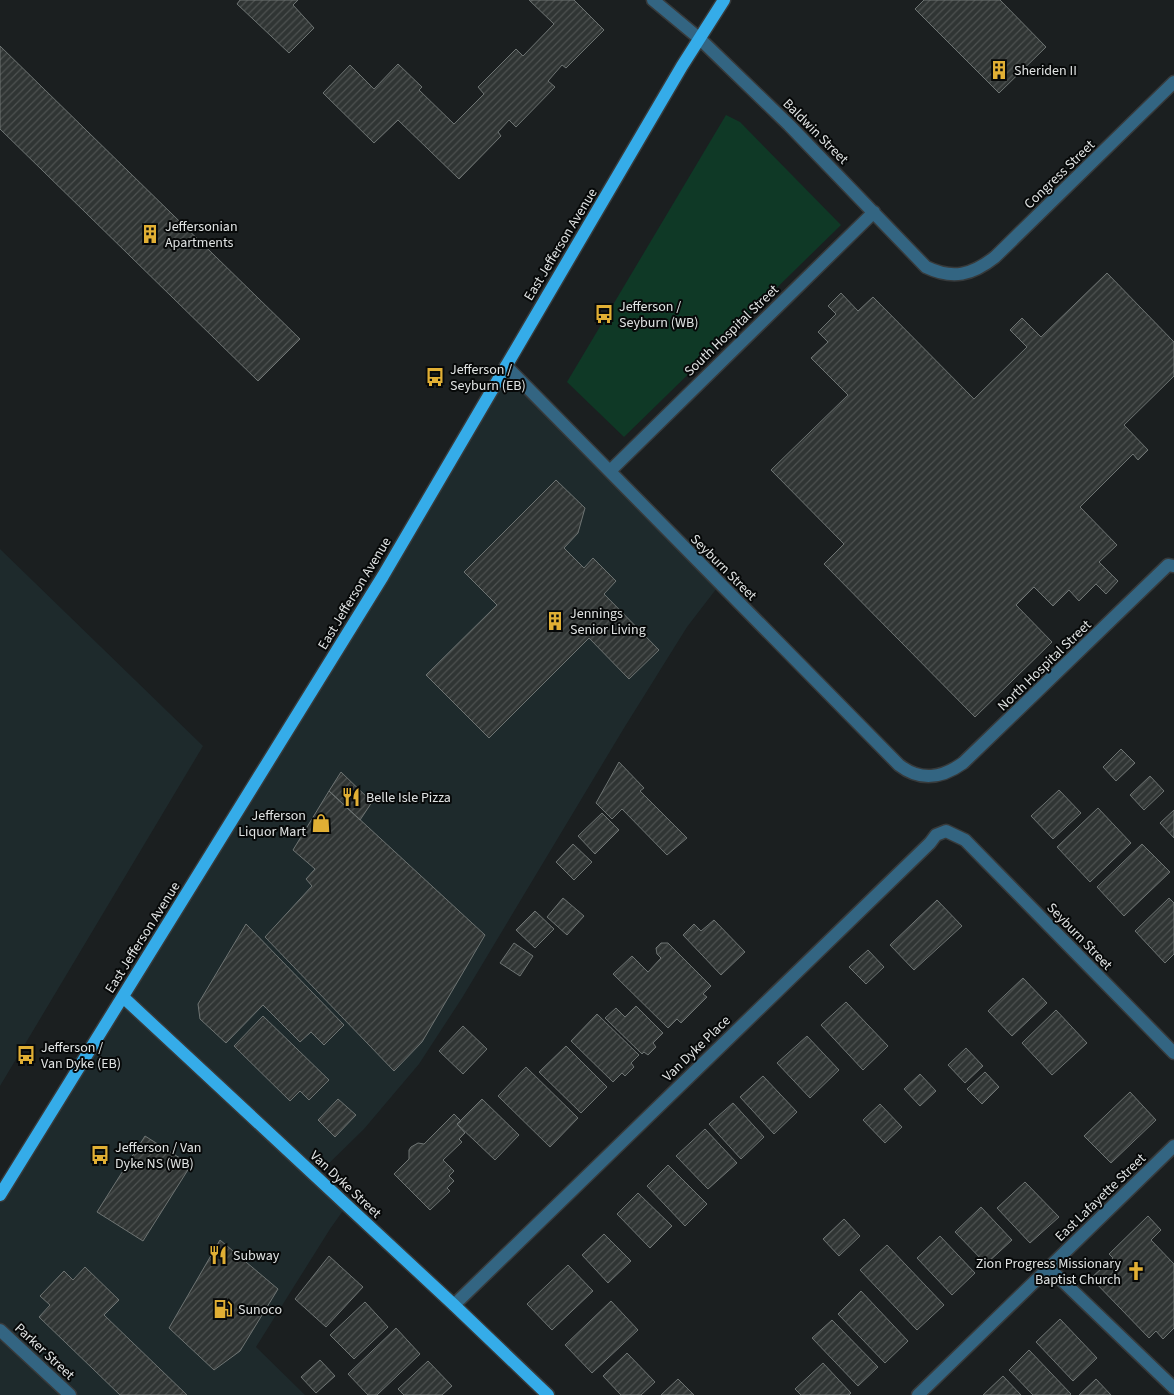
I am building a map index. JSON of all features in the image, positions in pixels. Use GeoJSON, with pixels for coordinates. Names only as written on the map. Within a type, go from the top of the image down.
{"type":"FeatureCollection","features":[{"type":"Feature","properties":{"kind":"main road","name":"East Jefferson Avenue"},"geometry":{"type":"LineString","coordinates":[[0,1195],[383,576],[672,83],[724,0]]}},
{"type":"Feature","properties":{"kind":"main road","name":"Van Dyke Street"},"geometry":{"type":"LineString","coordinates":[[123,997],[548,1395]]}},
{"type":"Feature","properties":{"kind":"street","name":"Baldwin Street"},"geometry":{"type":"LineString","coordinates":[[652,0],[700,38],[789,124],[926,267],[936,272],[958,274]]}},
{"type":"Feature","properties":{"kind":"street","name":"Congress Street"},"geometry":{"type":"LineString","coordinates":[[958,274],[972,272],[995,257],[1174,82]]}},
{"type":"Feature","properties":{"kind":"street","name":"South Hospital Street"},"geometry":{"type":"LineString","coordinates":[[610,470],[874,212]]}},
{"type":"Feature","properties":{"kind":"street","name":"Seyburn Street"},"geometry":{"type":"LineString","coordinates":[[506,366],[899,765],[907,772],[918,776],[929,776]]}},
{"type":"Feature","properties":{"kind":"street","name":"North Hospital Street"},"geometry":{"type":"LineString","coordinates":[[929,776],[942,775],[963,763],[1168,565],[1174,566]]}},
{"type":"Feature","properties":{"kind":"street","name":"Van Dyke Place"},"geometry":{"type":"LineString","coordinates":[[454,1305],[917,856],[936,835],[946,831],[965,840]]}},
{"type":"Feature","properties":{"kind":"street","name":"Seyburn Street"},"geometry":{"type":"LineString","coordinates":[[965,840],[1174,1053]]}},
{"type":"Feature","properties":{"kind":"street","name":"East Lafayette Street"},"geometry":{"type":"LineString","coordinates":[[918,1395],[1174,1146]]}},
{"type":"Feature","properties":{"kind":"street"},"geometry":{"type":"LineString","coordinates":[[1048,1267],[1174,1388]]}},
{"type":"Feature","properties":{"kind":"street","name":"Parker Street"},"geometry":{"type":"LineString","coordinates":[[0,1330],[70,1395]]}},
{"type":"Feature","properties":{"kind":"shaded area"},"geometry":{"type":"Polygon","coordinates":[[[506,366],[720,584],[687,627],[462,998],[419,1064],[364,1129],[316,1176],[347,1205],[256,1347],[305,1395],[0,1395],[0,1195],[506,366]]]}},
{"type":"Feature","properties":{"kind":"shaded area"},"geometry":{"type":"Polygon","coordinates":[[[0,549],[203,746],[0,1086],[0,549]]]}},
{"type":"Feature","properties":{"kind":"green space"},"geometry":{"type":"Polygon","coordinates":[[[726,115],[740,122],[841,225],[624,437],[567,382],[726,115]]]}},
{"type":"Feature","properties":{"kind":"building"},"geometry":{"type":"Polygon","coordinates":[[[240,0],[298,0],[293,5],[314,28],[289,53],[237,4],[240,0]]]}},
{"type":"Feature","properties":{"kind":"building"},"geometry":{"type":"Polygon","coordinates":[[[529,0],[574,0],[604,30],[566,68],[562,65],[548,81],[555,87],[516,127],[509,120],[498,132],[501,136],[459,179],[398,120],[374,143],[323,93],[350,65],[374,89],[398,64],[422,87],[419,90],[454,124],[484,94],[478,87],[516,49],[523,56],[554,24],[529,0]]]}},
{"type":"Feature","properties":{"kind":"building","name":"Sheriden II"},"geometry":{"type":"Polygon","coordinates":[[[924,0],[1000,0],[1046,47],[999,93],[915,9],[924,0]]]}},
{"type":"Feature","properties":{"kind":"building","name":"Jeffersonian Apartments"},"geometry":{"type":"Polygon","coordinates":[[[0,46],[300,339],[258,381],[0,129],[0,46]]]}},
{"type":"Feature","properties":{"kind":"building"},"geometry":{"type":"Polygon","coordinates":[[[1107,273],[1174,342],[1174,376],[1124,425],[1148,450],[1138,460],[1133,454],[1080,507],[1117,545],[1099,562],[1118,581],[1106,594],[1096,584],[1079,601],[1069,590],[1053,606],[1034,587],[1016,605],[1052,642],[975,717],[824,564],[844,544],[771,470],[848,395],[811,358],[828,342],[818,332],[836,314],[828,306],[841,293],[858,311],[873,297],[974,399],[1027,347],[1010,330],[1022,318],[1041,337],[1107,273]]]}},
{"type":"Feature","properties":{"kind":"building","name":"Jennings Senior Living"},"geometry":{"type":"Polygon","coordinates":[[[556,480],[585,508],[578,533],[564,548],[584,568],[593,558],[616,581],[604,594],[659,650],[629,679],[589,638],[489,738],[426,675],[497,605],[464,572],[556,480]]]}},
{"type":"Feature","properties":{"kind":"building"},"geometry":{"type":"Polygon","coordinates":[[[1121,749],[1135,763],[1116,781],[1103,767],[1121,749]]]}},
{"type":"Feature","properties":{"kind":"building"},"geometry":{"type":"Polygon","coordinates":[[[619,762],[644,788],[640,791],[687,838],[667,855],[622,809],[612,819],[596,803],[619,762]]]}},
{"type":"Feature","properties":{"kind":"building","name":"Belle Isle Pizza"},"geometry":{"type":"Polygon","coordinates":[[[341,772],[372,802],[360,820],[329,791],[341,772]]]}},
{"type":"Feature","properties":{"kind":"building"},"geometry":{"type":"Polygon","coordinates":[[[1150,776],[1164,791],[1144,810],[1130,795],[1150,776]]]}},
{"type":"Feature","properties":{"kind":"building"},"geometry":{"type":"Polygon","coordinates":[[[1059,790],[1081,813],[1053,839],[1031,816],[1059,790]]]}},
{"type":"Feature","properties":{"kind":"building"},"geometry":{"type":"Polygon","coordinates":[[[329,791],[485,935],[422,1042],[394,1071],[265,937],[312,886],[306,879],[315,869],[293,850],[329,791]]]}},
{"type":"Feature","properties":{"kind":"building"},"geometry":{"type":"Polygon","coordinates":[[[1098,808],[1131,843],[1090,882],[1057,847],[1098,808]]]}},
{"type":"Feature","properties":{"kind":"building"},"geometry":{"type":"Polygon","coordinates":[[[1174,810],[1174,838],[1160,823],[1174,810]]]}},
{"type":"Feature","properties":{"kind":"building"},"geometry":{"type":"Polygon","coordinates":[[[602,813],[619,830],[595,854],[578,836],[602,813]]]}},
{"type":"Feature","properties":{"kind":"building"},"geometry":{"type":"Polygon","coordinates":[[[573,844],[592,862],[574,880],[556,862],[573,844]]]}},
{"type":"Feature","properties":{"kind":"building"},"geometry":{"type":"Polygon","coordinates":[[[1142,844],[1170,872],[1124,916],[1097,887],[1142,844]]]}},
{"type":"Feature","properties":{"kind":"building"},"geometry":{"type":"Polygon","coordinates":[[[563,898],[584,916],[567,935],[547,917],[563,898]]]}},
{"type":"Feature","properties":{"kind":"building"},"geometry":{"type":"Polygon","coordinates":[[[1169,898],[1174,903],[1174,954],[1165,963],[1135,931],[1169,898]]]}},
{"type":"Feature","properties":{"kind":"building"},"geometry":{"type":"Polygon","coordinates":[[[937,900],[962,926],[914,970],[890,945],[937,900]]]}},
{"type":"Feature","properties":{"kind":"building"},"geometry":{"type":"Polygon","coordinates":[[[535,911],[554,929],[535,948],[516,930],[535,911]]]}},
{"type":"Feature","properties":{"kind":"building"},"geometry":{"type":"Polygon","coordinates":[[[714,920],[745,952],[721,975],[683,935],[694,924],[701,931],[714,920]]]}},
{"type":"Feature","properties":{"kind":"building"},"geometry":{"type":"Polygon","coordinates":[[[246,924],[344,1025],[324,1045],[311,1032],[300,1042],[263,1005],[226,1043],[200,1019],[198,1004],[246,924]]]}},
{"type":"Feature","properties":{"kind":"building"},"geometry":{"type":"Polygon","coordinates":[[[514,943],[533,956],[520,976],[500,963],[514,943]]]}},
{"type":"Feature","properties":{"kind":"building"},"geometry":{"type":"Polygon","coordinates":[[[661,943],[668,943],[711,986],[703,994],[707,997],[681,1023],[677,1019],[668,1028],[613,974],[632,956],[648,972],[661,958],[657,954],[656,948],[661,943]]]}},
{"type":"Feature","properties":{"kind":"building"},"geometry":{"type":"Polygon","coordinates":[[[868,950],[884,967],[866,984],[849,967],[868,950]]]}},
{"type":"Feature","properties":{"kind":"building"},"geometry":{"type":"Polygon","coordinates":[[[1023,978],[1047,1003],[1012,1036],[988,1011],[1023,978]]]}},
{"type":"Feature","properties":{"kind":"building"},"geometry":{"type":"Polygon","coordinates":[[[846,1002],[888,1046],[863,1070],[821,1025],[846,1002]]]}},
{"type":"Feature","properties":{"kind":"building"},"geometry":{"type":"Polygon","coordinates":[[[636,1006],[663,1033],[653,1043],[656,1047],[648,1055],[644,1052],[642,1054],[605,1018],[616,1008],[625,1017],[636,1006]]]}},
{"type":"Feature","properties":{"kind":"building"},"geometry":{"type":"Polygon","coordinates":[[[1056,1010],[1087,1043],[1052,1075],[1022,1043],[1056,1010]]]}},
{"type":"Feature","properties":{"kind":"building"},"geometry":{"type":"Polygon","coordinates":[[[597,1014],[639,1055],[631,1063],[634,1067],[625,1076],[622,1073],[613,1082],[571,1041],[597,1014]]]}},
{"type":"Feature","properties":{"kind":"building"},"geometry":{"type":"Polygon","coordinates":[[[263,1016],[329,1080],[309,1100],[300,1091],[290,1101],[234,1046],[263,1016]]]}},
{"type":"Feature","properties":{"kind":"building"},"geometry":{"type":"Polygon","coordinates":[[[463,1026],[487,1049],[463,1074],[439,1051],[463,1026]]]}},
{"type":"Feature","properties":{"kind":"building"},"geometry":{"type":"Polygon","coordinates":[[[807,1036],[839,1070],[810,1098],[777,1063],[807,1036]]]}},
{"type":"Feature","properties":{"kind":"building"},"geometry":{"type":"Polygon","coordinates":[[[566,1046],[607,1087],[581,1113],[539,1072],[566,1046]]]}},
{"type":"Feature","properties":{"kind":"building"},"geometry":{"type":"Polygon","coordinates":[[[966,1048],[983,1066],[965,1083],[948,1065],[966,1048]]]}},
{"type":"Feature","properties":{"kind":"building"},"geometry":{"type":"Polygon","coordinates":[[[526,1067],[578,1118],[550,1147],[498,1096],[526,1067]]]}},
{"type":"Feature","properties":{"kind":"building"},"geometry":{"type":"Polygon","coordinates":[[[985,1072],[999,1087],[982,1104],[967,1089],[985,1072]]]}},
{"type":"Feature","properties":{"kind":"building"},"geometry":{"type":"Polygon","coordinates":[[[920,1074],[936,1091],[920,1106],[904,1089],[920,1074]]]}},
{"type":"Feature","properties":{"kind":"building"},"geometry":{"type":"Polygon","coordinates":[[[763,1076],[797,1112],[774,1134],[740,1097],[763,1076]]]}},
{"type":"Feature","properties":{"kind":"building"},"geometry":{"type":"Polygon","coordinates":[[[1130,1092],[1156,1120],[1111,1163],[1084,1136],[1130,1092]]]}},
{"type":"Feature","properties":{"kind":"building"},"geometry":{"type":"Polygon","coordinates":[[[338,1099],[356,1115],[335,1137],[318,1120],[338,1099]]]}},
{"type":"Feature","properties":{"kind":"building"},"geometry":{"type":"Polygon","coordinates":[[[482,1099],[519,1135],[495,1160],[457,1124],[482,1099]]]}},
{"type":"Feature","properties":{"kind":"building"},"geometry":{"type":"Polygon","coordinates":[[[733,1103],[764,1137],[741,1159],[709,1124],[733,1103]]]}},
{"type":"Feature","properties":{"kind":"building"},"geometry":{"type":"Polygon","coordinates":[[[880,1104],[902,1127],[885,1143],[863,1120],[880,1104]]]}},
{"type":"Feature","properties":{"kind":"building"},"geometry":{"type":"Polygon","coordinates":[[[454,1114],[461,1121],[457,1124],[465,1133],[459,1139],[462,1142],[443,1160],[454,1171],[449,1176],[454,1181],[447,1188],[450,1191],[430,1210],[394,1174],[409,1159],[411,1147],[418,1143],[424,1144],[454,1114]]]}},
{"type":"Feature","properties":{"kind":"building"},"geometry":{"type":"Polygon","coordinates":[[[705,1129],[737,1163],[708,1189],[676,1156],[705,1129]]]}},
{"type":"Feature","properties":{"kind":"building"},"geometry":{"type":"Polygon","coordinates":[[[145,1136],[191,1165],[143,1241],[97,1212],[145,1136]]]}},
{"type":"Feature","properties":{"kind":"building"},"geometry":{"type":"Polygon","coordinates":[[[668,1165],[707,1204],[685,1226],[647,1186],[668,1165]]]}},
{"type":"Feature","properties":{"kind":"building"},"geometry":{"type":"Polygon","coordinates":[[[1025,1182],[1059,1217],[1030,1243],[997,1208],[1025,1182]]]}},
{"type":"Feature","properties":{"kind":"building"},"geometry":{"type":"Polygon","coordinates":[[[638,1193],[672,1226],[650,1248],[617,1214],[638,1193]]]}},
{"type":"Feature","properties":{"kind":"building"},"geometry":{"type":"Polygon","coordinates":[[[981,1207],[1012,1240],[986,1264],[955,1232],[981,1207]]]}},
{"type":"Feature","properties":{"kind":"building","name":"Zion Progress Missionary Baptist Church"},"geometry":{"type":"Polygon","coordinates":[[[1148,1216],[1161,1230],[1151,1240],[1174,1264],[1174,1328],[1163,1339],[1156,1331],[1149,1338],[1091,1278],[1113,1258],[1109,1254],[1148,1216]]]}},
{"type":"Feature","properties":{"kind":"building"},"geometry":{"type":"Polygon","coordinates":[[[844,1219],[860,1236],[839,1256],[823,1239],[844,1219]]]}},
{"type":"Feature","properties":{"kind":"building"},"geometry":{"type":"Polygon","coordinates":[[[604,1234],[631,1261],[608,1283],[582,1255],[604,1234]]]}},
{"type":"Feature","properties":{"kind":"building"},"geometry":{"type":"Polygon","coordinates":[[[940,1236],[975,1273],[952,1295],[917,1258],[940,1236]]]}},
{"type":"Feature","properties":{"kind":"building","name":"Sunoco"},"geometry":{"type":"Polygon","coordinates":[[[220,1240],[278,1289],[240,1351],[214,1370],[169,1328],[220,1240]]]}},
{"type":"Feature","properties":{"kind":"building"},"geometry":{"type":"Polygon","coordinates":[[[887,1245],[944,1305],[917,1330],[860,1270],[887,1245]]]}},
{"type":"Feature","properties":{"kind":"building"},"geometry":{"type":"Polygon","coordinates":[[[329,1256],[363,1287],[326,1327],[295,1299],[329,1256]]]}},
{"type":"Feature","properties":{"kind":"building"},"geometry":{"type":"Polygon","coordinates":[[[568,1265],[593,1291],[552,1330],[527,1304],[568,1265]]]}},
{"type":"Feature","properties":{"kind":"building"},"geometry":{"type":"Polygon","coordinates":[[[85,1267],[119,1300],[104,1315],[187,1395],[120,1395],[39,1317],[50,1305],[40,1296],[64,1271],[73,1280],[85,1267]]]}},
{"type":"Feature","properties":{"kind":"building"},"geometry":{"type":"Polygon","coordinates":[[[861,1291],[908,1341],[885,1363],[838,1314],[861,1291]]]}},
{"type":"Feature","properties":{"kind":"building"},"geometry":{"type":"Polygon","coordinates":[[[611,1301],[638,1330],[592,1373],[565,1345],[611,1301]]]}},
{"type":"Feature","properties":{"kind":"building"},"geometry":{"type":"Polygon","coordinates":[[[365,1302],[388,1327],[354,1359],[330,1335],[365,1302]]]}},
{"type":"Feature","properties":{"kind":"building"},"geometry":{"type":"Polygon","coordinates":[[[1060,1319],[1097,1358],[1073,1381],[1036,1342],[1060,1319]]]}},
{"type":"Feature","properties":{"kind":"building"},"geometry":{"type":"Polygon","coordinates":[[[832,1320],[878,1367],[858,1386],[812,1338],[832,1320]]]}},
{"type":"Feature","properties":{"kind":"building"},"geometry":{"type":"Polygon","coordinates":[[[396,1328],[420,1354],[377,1395],[368,1395],[348,1374],[396,1328]]]}},
{"type":"Feature","properties":{"kind":"building"},"geometry":{"type":"Polygon","coordinates":[[[1029,1350],[1070,1395],[1033,1395],[1009,1370],[1029,1350]]]}},
{"type":"Feature","properties":{"kind":"building"},"geometry":{"type":"Polygon","coordinates":[[[627,1353],[655,1382],[641,1395],[621,1395],[603,1376],[627,1353]]]}},
{"type":"Feature","properties":{"kind":"building"},"geometry":{"type":"Polygon","coordinates":[[[320,1360],[335,1376],[316,1393],[301,1377],[320,1360]]]}},
{"type":"Feature","properties":{"kind":"building"},"geometry":{"type":"Polygon","coordinates":[[[428,1361],[452,1386],[442,1395],[404,1395],[398,1389],[428,1361]]]}},
{"type":"Feature","properties":{"kind":"building"},"geometry":{"type":"Polygon","coordinates":[[[823,1363],[851,1393],[849,1395],[801,1395],[795,1389],[823,1363]]]}},
{"type":"Feature","properties":{"kind":"building"},"geometry":{"type":"Polygon","coordinates":[[[1003,1376],[1021,1395],[983,1395],[1003,1376]]]}},
{"type":"Feature","properties":{"kind":"building"},"geometry":{"type":"Polygon","coordinates":[[[678,1379],[694,1395],[661,1395],[678,1379]]]}},
{"type":"Feature","properties":{"kind":"building"},"geometry":{"type":"Polygon","coordinates":[[[1096,1379],[1111,1395],[1079,1395],[1096,1379]]]}},
{"type":"Feature","properties":{"kind":"place","name":"Sheriden II"},"geometry":{"type":"Point","coordinates":[999,70]}},
{"type":"Feature","properties":{"kind":"place","name":"Jeffersonian Apartments"},"geometry":{"type":"Point","coordinates":[150,234]}},
{"type":"Feature","properties":{"kind":"place","name":"Jefferson / Seyburn (WB)"},"geometry":{"type":"Point","coordinates":[604,314]}},
{"type":"Feature","properties":{"kind":"place","name":"Jefferson / Seyburn (EB)"},"geometry":{"type":"Point","coordinates":[435,377]}},
{"type":"Feature","properties":{"kind":"place","name":"Jennings Senior Living"},"geometry":{"type":"Point","coordinates":[555,621]}},
{"type":"Feature","properties":{"kind":"place","name":"Belle Isle Pizza"},"geometry":{"type":"Point","coordinates":[351,797]}},
{"type":"Feature","properties":{"kind":"place","name":"Jefferson Liquor Mart"},"geometry":{"type":"Point","coordinates":[321,823]}},
{"type":"Feature","properties":{"kind":"place","name":"Jefferson / Van Dyke (EB)"},"geometry":{"type":"Point","coordinates":[26,1055]}},
{"type":"Feature","properties":{"kind":"place","name":"Jefferson / Van Dyke NS (WB)"},"geometry":{"type":"Point","coordinates":[100,1155]}},
{"type":"Feature","properties":{"kind":"place","name":"Subway"},"geometry":{"type":"Point","coordinates":[218,1255]}},
{"type":"Feature","properties":{"kind":"place","name":"Zion Progress Missionary Baptist Church"},"geometry":{"type":"Point","coordinates":[1136,1271]}},
{"type":"Feature","properties":{"kind":"place","name":"Sunoco"},"geometry":{"type":"Point","coordinates":[223,1309]}}]}
